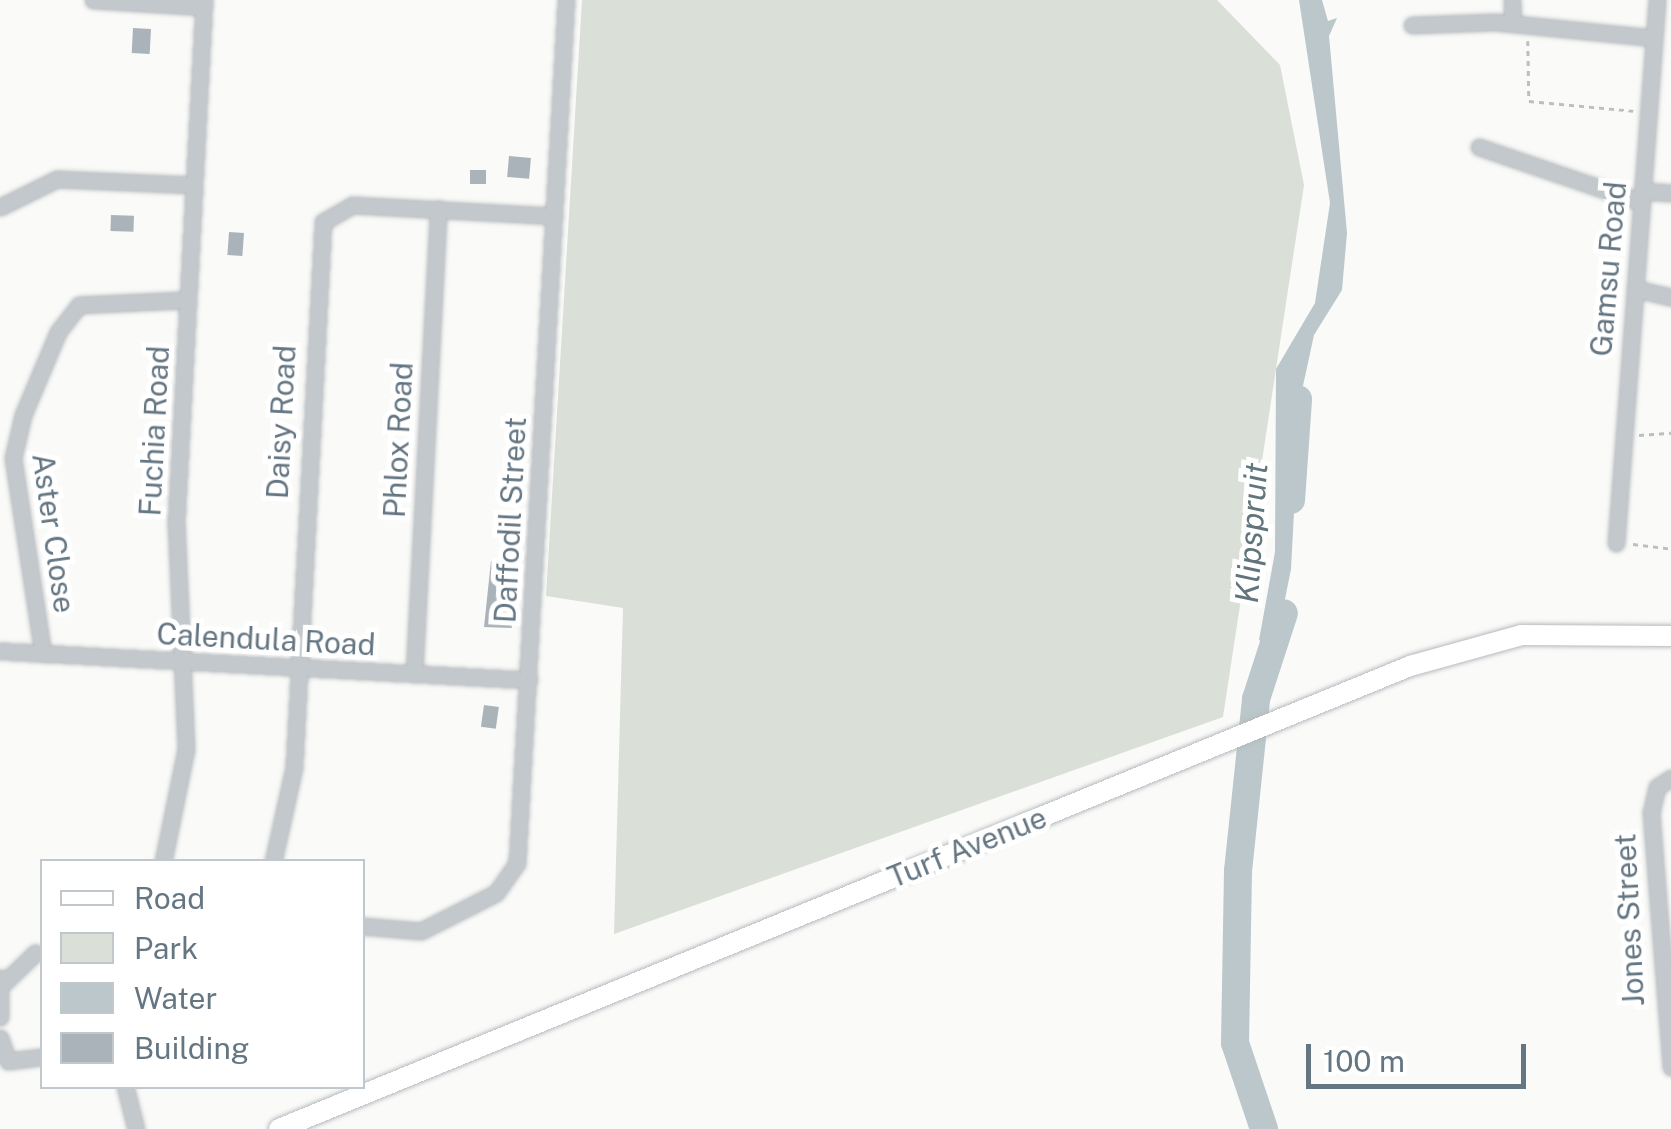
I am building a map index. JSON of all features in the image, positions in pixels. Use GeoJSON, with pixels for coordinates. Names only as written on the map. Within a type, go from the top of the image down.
{"type":"FeatureCollection","features":[{"type":"Feature","properties":{"kind":"main road","name":"Turf Avenue"},"geometry":{"type":"LineString","coordinates":[[280,1129],[1311,704],[1522,635],[1671,636]]}},
{"type":"Feature","properties":{"kind":"street"},"geometry":{"type":"LineString","coordinates":[[92,0],[203,3]]}},
{"type":"Feature","properties":{"kind":"street","name":"Daffodil Street"},"geometry":{"type":"LineString","coordinates":[[365,926],[421,931],[508,879],[519,853],[566,0]]}},
{"type":"Feature","properties":{"kind":"street"},"geometry":{"type":"LineString","coordinates":[[1512,0],[1521,23]]}},
{"type":"Feature","properties":{"kind":"street","name":"Gamsu Road"},"geometry":{"type":"LineString","coordinates":[[1616,543],[1657,0]]}},
{"type":"Feature","properties":{"kind":"street","name":"Fuchia Road"},"geometry":{"type":"LineString","coordinates":[[164,859],[186,749],[176,524],[203,3]]}},
{"type":"Feature","properties":{"kind":"street"},"geometry":{"type":"LineString","coordinates":[[1412,24],[1521,23],[1654,38]]}},
{"type":"Feature","properties":{"kind":"street"},"geometry":{"type":"LineString","coordinates":[[1479,148],[1641,196],[1671,193]]}},
{"type":"Feature","properties":{"kind":"street"},"geometry":{"type":"LineString","coordinates":[[0,208],[56,179],[194,185]]}},
{"type":"Feature","properties":{"kind":"street","name":"Daisy Road"},"geometry":{"type":"LineString","coordinates":[[274,859],[294,767],[295,668],[320,230],[344,205],[553,216]]}},
{"type":"Feature","properties":{"kind":"street","name":"Phlox Road"},"geometry":{"type":"LineString","coordinates":[[414,674],[438,209]]}},
{"type":"Feature","properties":{"kind":"street"},"geometry":{"type":"LineString","coordinates":[[1636,289],[1671,297]]}},
{"type":"Feature","properties":{"kind":"street","name":"Aster Close"},"geometry":{"type":"LineString","coordinates":[[44,654],[13,458],[23,415],[58,332],[79,306],[187,300]]}},
{"type":"Feature","properties":{"kind":"street","name":"Calendula Road"},"geometry":{"type":"LineString","coordinates":[[0,652],[529,680]]}},
{"type":"Feature","properties":{"kind":"street","name":"Jones Street"},"geometry":{"type":"LineString","coordinates":[[1671,778],[1657,787],[1652,812],[1671,1067]]}},
{"type":"Feature","properties":{"kind":"street"},"geometry":{"type":"LineString","coordinates":[[0,1017],[2,980],[35,954]]}},
{"type":"Feature","properties":{"kind":"street"},"geometry":{"type":"LineString","coordinates":[[0,1038],[4,1062],[40,1057]]}},
{"type":"Feature","properties":{"kind":"street"},"geometry":{"type":"LineString","coordinates":[[126,1089],[136,1129]]}},
{"type":"Feature","properties":{"kind":"path"},"geometry":{"type":"LineString","coordinates":[[1521,23],[1529,101],[1648,112]]}},
{"type":"Feature","properties":{"kind":"path"},"geometry":{"type":"LineString","coordinates":[[1623,434],[1671,433]]}},
{"type":"Feature","properties":{"kind":"path"},"geometry":{"type":"LineString","coordinates":[[1616,543],[1671,549]]}},
{"type":"Feature","properties":{"kind":"green space"},"geometry":{"type":"Polygon","coordinates":[[[582,0],[1217,0],[1280,65],[1304,185],[1223,717],[614,934],[623,608],[546,596],[582,0]]]}},
{"type":"Feature","properties":{"kind":"water"},"geometry":{"type":"Polygon","coordinates":[[[1299,0],[1322,0],[1328,21],[1337,18],[1329,36],[1347,233],[1342,290],[1314,335],[1288,455],[1296,475],[1291,569],[1275,649],[1259,640],[1275,552],[1276,369],[1315,303],[1330,203],[1299,0]]]}},
{"type":"Feature","properties":{"kind":"building"},"geometry":{"type":"Polygon","coordinates":[[[133,28],[151,29],[150,54],[132,53],[133,28]]]}},
{"type":"Feature","properties":{"kind":"building"},"geometry":{"type":"Polygon","coordinates":[[[509,156],[531,158],[529,179],[507,177],[509,156]]]}},
{"type":"Feature","properties":{"kind":"building"},"geometry":{"type":"Polygon","coordinates":[[[470,170],[486,170],[486,184],[470,184],[470,170]]]}},
{"type":"Feature","properties":{"kind":"building"},"geometry":{"type":"Polygon","coordinates":[[[111,215],[134,216],[133,232],[110,231],[111,215]]]}},
{"type":"Feature","properties":{"kind":"building"},"geometry":{"type":"Polygon","coordinates":[[[229,232],[244,233],[242,256],[227,255],[229,232]]]}},
{"type":"Feature","properties":{"kind":"building"},"geometry":{"type":"Polygon","coordinates":[[[491,561],[516,562],[515,593],[505,592],[512,628],[484,627],[491,561]]]}},
{"type":"Feature","properties":{"kind":"building"},"geometry":{"type":"Polygon","coordinates":[[[484,705],[499,707],[496,729],[481,727],[484,705]]]}},
{"type":"Feature","properties":{"kind":"waterway","name":"Klipspruit"},"geometry":{"type":"LineString","coordinates":[[1291,500],[1298,399]]}},
{"type":"Feature","properties":{"kind":"waterway","name":"Klipspruit"},"geometry":{"type":"LineString","coordinates":[[1264,1129],[1235,1043],[1238,871],[1256,699],[1284,613]]}}]}
